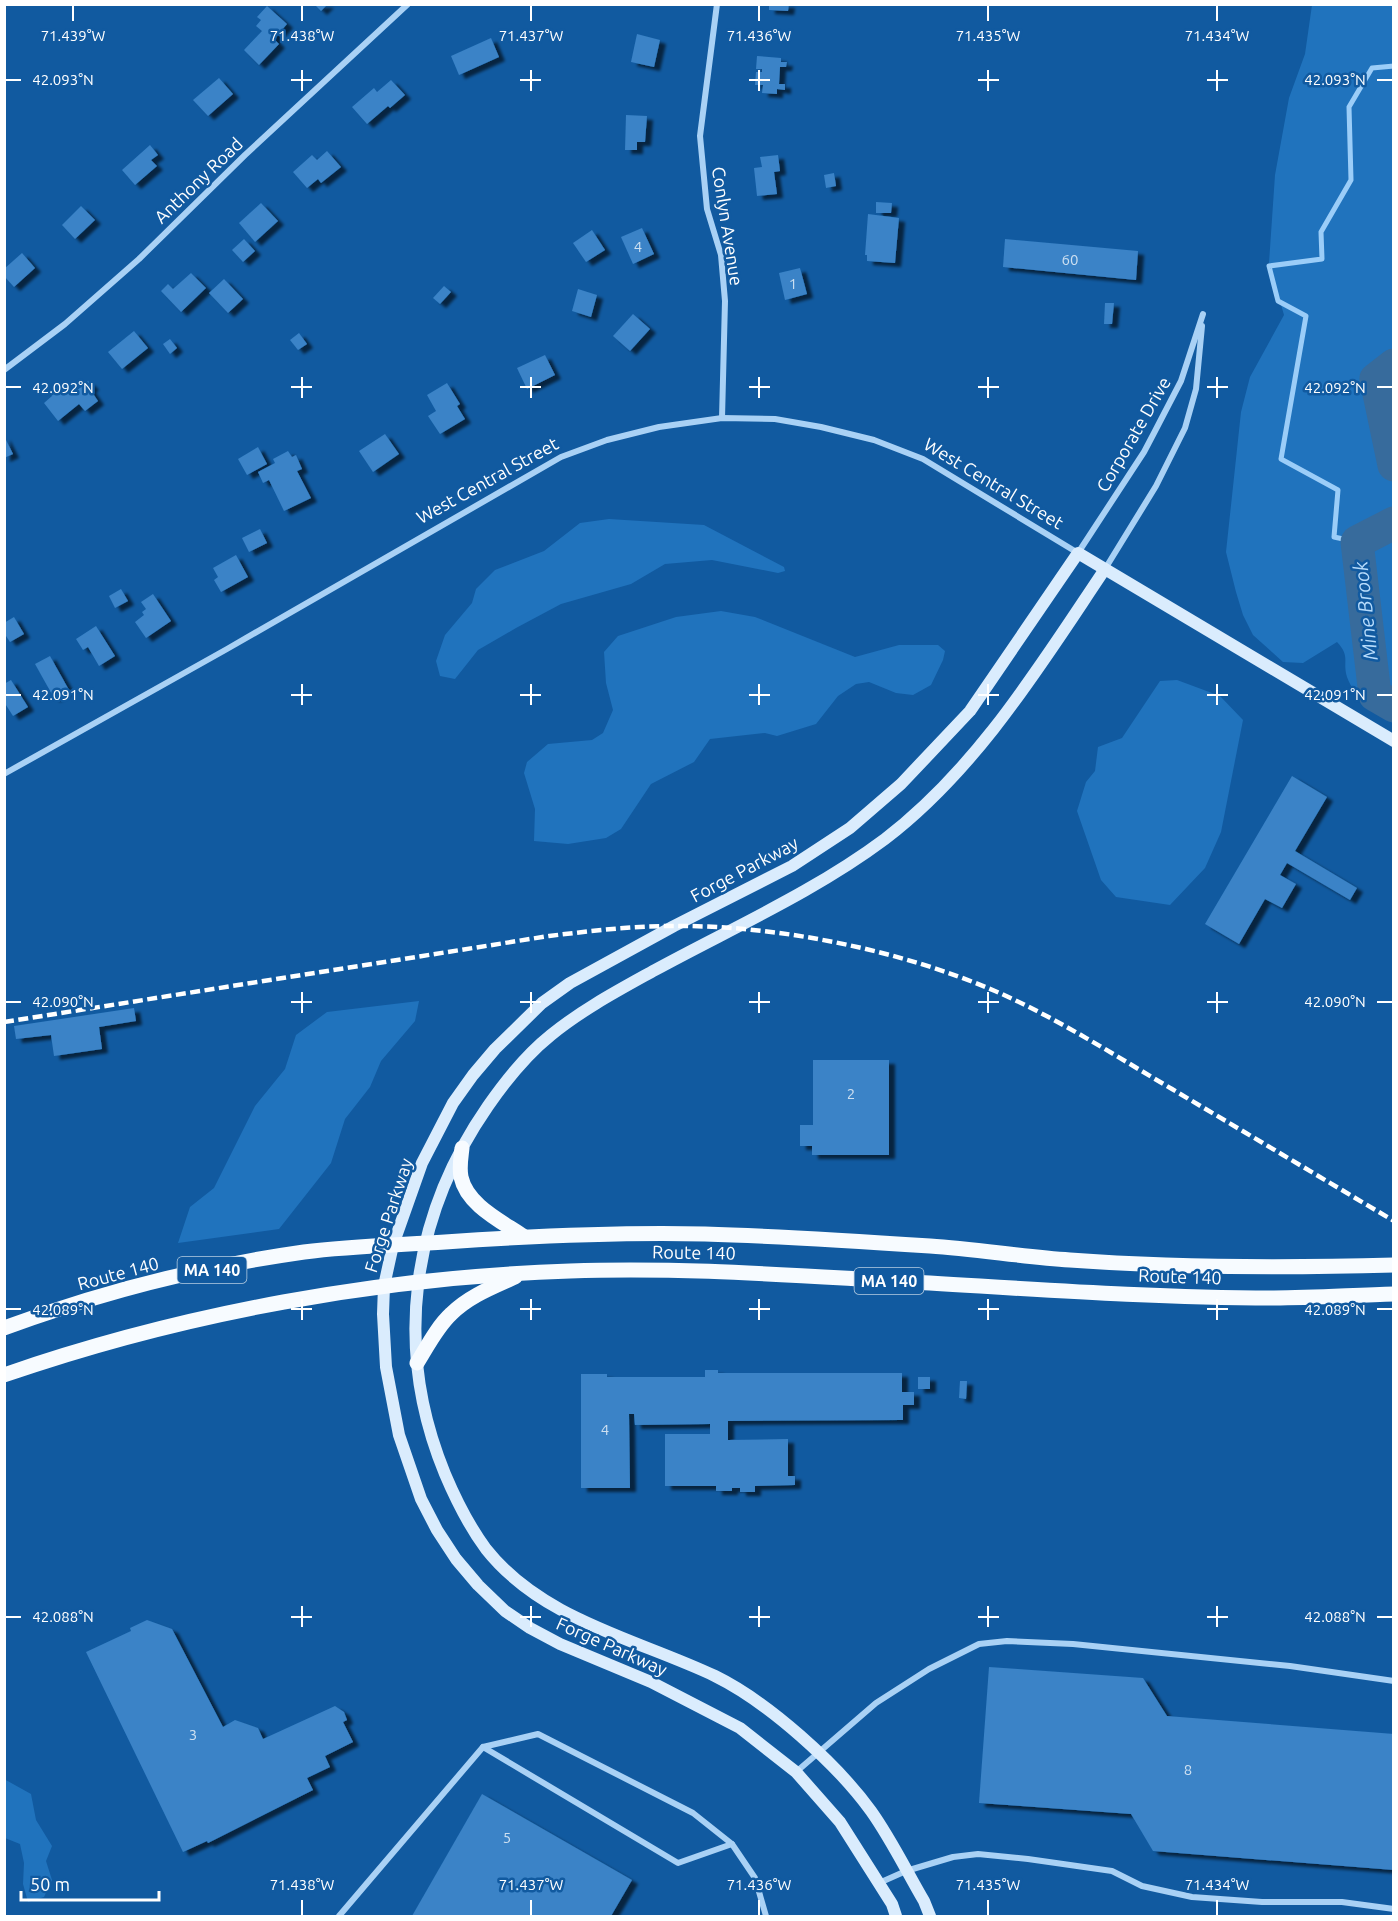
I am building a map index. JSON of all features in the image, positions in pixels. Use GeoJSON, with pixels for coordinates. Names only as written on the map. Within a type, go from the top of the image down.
{"type":"FeatureCollection","features":[{"type":"Feature","properties":{"kind":"main road"},"geometry":{"type":"LineString","coordinates":[[462,1148],[461,1176],[468,1193],[488,1212],[523,1236]]}},
{"type":"Feature","properties":{"kind":"main road","name":"Route 140"},"geometry":{"type":"LineString","coordinates":[[4,1328],[66,1307],[208,1270],[305,1252],[523,1236],[603,1233],[708,1234],[932,1246],[1069,1260],[1171,1266],[1268,1268],[1394,1265]]}},
{"type":"Feature","properties":{"kind":"main road","name":"Route 140"},"geometry":{"type":"LineString","coordinates":[[4,1375],[183,1323],[302,1299],[417,1282],[525,1272],[709,1271],[1146,1294],[1275,1298],[1394,1294]]}},
{"type":"Feature","properties":{"kind":"main road"},"geometry":{"type":"LineString","coordinates":[[417,1363],[451,1313],[477,1294],[525,1272]]}},
{"type":"Feature","properties":{"kind":"street","name":"Anthony Road"},"geometry":{"type":"LineString","coordinates":[[4,370],[65,324],[139,259],[244,155],[408,4]]}},
{"type":"Feature","properties":{"kind":"street","name":"Conlyn Avenue"},"geometry":{"type":"LineString","coordinates":[[717,4],[700,136],[707,209],[721,255],[725,302],[722,418]]}},
{"type":"Feature","properties":{"kind":"street","name":"Corporate Drive"},"geometry":{"type":"LineString","coordinates":[[1078,553],[1149,443],[1181,381],[1203,314],[1196,389],[1185,428],[1156,486],[1105,569]]}},
{"type":"Feature","properties":{"kind":"street","name":"West Central Street"},"geometry":{"type":"LineString","coordinates":[[4,774],[561,457],[608,440],[659,427],[722,418],[775,419],[821,427],[874,440],[923,459],[1394,741]]}},
{"type":"Feature","properties":{"kind":"street","name":"Forge Parkway"},"geometry":{"type":"LineString","coordinates":[[896,1917],[892,1904],[840,1822],[796,1772],[740,1728],[651,1682],[560,1644],[530,1628],[505,1611],[470,1576],[436,1530],[408,1467],[399,1435],[386,1367],[384,1286],[393,1245],[413,1184],[445,1118],[473,1075],[506,1038],[543,1003],[570,983],[674,926],[792,866],[850,828],[901,784],[970,711],[1078,553]]}},
{"type":"Feature","properties":{"kind":"street","name":"Forge Parkway"},"geometry":{"type":"LineString","coordinates":[[930,1917],[924,1901],[871,1811],[829,1762],[772,1712],[719,1678],[562,1611],[534,1594],[507,1572],[486,1548],[467,1520],[452,1490],[429,1427],[421,1395],[417,1363],[415,1325],[417,1282],[425,1244],[441,1194],[462,1148],[504,1083],[550,1035],[606,996],[831,876],[887,837],[938,792],[983,742],[1026,686],[1105,569]]}},
{"type":"Feature","properties":{"kind":"street"},"geometry":{"type":"LineString","coordinates":[[796,1772],[876,1703],[929,1669],[979,1644],[1007,1641],[1073,1644],[1290,1666],[1394,1681]]}},
{"type":"Feature","properties":{"kind":"street"},"geometry":{"type":"LineString","coordinates":[[339,1917],[483,1747],[538,1734],[693,1813],[732,1844],[755,1878],[766,1917]]}},
{"type":"Feature","properties":{"kind":"street"},"geometry":{"type":"LineString","coordinates":[[483,1747],[678,1863],[732,1844]]}},
{"type":"Feature","properties":{"kind":"street"},"geometry":{"type":"LineString","coordinates":[[879,1884],[906,1871],[953,1857],[978,1854],[1112,1871],[1142,1886],[1192,1897],[1262,1902],[1342,1902],[1394,1909]]}},
{"type":"Feature","properties":{"kind":"shaded area"},"geometry":{"type":"Polygon","coordinates":[[[1312,5],[1393,5],[1393,723],[1372,709],[1350,685],[1346,672],[1345,655],[1337,642],[1303,663],[1283,662],[1253,635],[1243,615],[1226,552],[1241,412],[1250,377],[1284,315],[1269,263],[1275,175],[1289,98],[1305,54],[1312,5]]]}},
{"type":"Feature","properties":{"kind":"shaded area"},"geometry":{"type":"Polygon","coordinates":[[[609,519],[704,525],[784,567],[785,571],[778,573],[712,560],[665,564],[631,584],[561,604],[478,650],[455,679],[440,676],[436,661],[445,635],[472,603],[476,589],[495,570],[544,551],[580,523],[609,519]]]}},
{"type":"Feature","properties":{"kind":"shaded area"},"geometry":{"type":"Polygon","coordinates":[[[721,611],[755,617],[855,657],[899,645],[938,645],[945,651],[931,685],[913,695],[896,693],[869,682],[856,684],[838,696],[816,724],[777,736],[765,733],[710,739],[694,762],[651,784],[621,829],[606,838],[568,844],[534,841],[535,809],[524,773],[527,762],[548,744],[592,740],[603,733],[613,710],[606,683],[604,652],[618,636],[676,617],[721,611]]]}},
{"type":"Feature","properties":{"kind":"shaded area"},"geometry":{"type":"Polygon","coordinates":[[[1177,680],[1220,696],[1243,720],[1221,832],[1205,868],[1170,905],[1116,897],[1101,880],[1077,811],[1086,782],[1095,771],[1098,747],[1122,738],[1160,681],[1177,680]]]}},
{"type":"Feature","properties":{"kind":"shaded area"},"geometry":{"type":"Polygon","coordinates":[[[419,1001],[415,1021],[381,1061],[370,1087],[345,1119],[331,1163],[279,1229],[178,1243],[190,1207],[214,1188],[255,1106],[285,1069],[296,1035],[327,1012],[419,1001]]]}},
{"type":"Feature","properties":{"kind":"shaded area"},"geometry":{"type":"Polygon","coordinates":[[[4,1779],[31,1794],[36,1820],[52,1846],[46,1861],[52,1880],[44,1897],[28,1902],[23,1884],[24,1863],[20,1844],[5,1838],[4,1779]]]}},
{"type":"Feature","properties":{"kind":"building"},"geometry":{"type":"Polygon","coordinates":[[[314,4],[328,4],[321,11],[314,4]]]}},
{"type":"Feature","properties":{"kind":"building"},"geometry":{"type":"Polygon","coordinates":[[[769,4],[789,4],[788,11],[769,10],[769,4]]]}},
{"type":"Feature","properties":{"kind":"building"},"geometry":{"type":"Polygon","coordinates":[[[267,6],[287,24],[274,39],[279,44],[259,65],[244,50],[262,31],[256,26],[261,20],[257,17],[267,6]]]}},
{"type":"Feature","properties":{"kind":"building"},"geometry":{"type":"Polygon","coordinates":[[[637,34],[660,40],[654,67],[631,62],[637,34]]]}},
{"type":"Feature","properties":{"kind":"building"},"geometry":{"type":"Polygon","coordinates":[[[491,38],[499,57],[459,75],[451,56],[491,38]]]}},
{"type":"Feature","properties":{"kind":"building"},"geometry":{"type":"Polygon","coordinates":[[[757,56],[781,58],[781,62],[787,62],[786,67],[780,67],[779,84],[785,84],[785,90],[777,89],[777,94],[762,93],[763,85],[755,85],[756,72],[762,72],[762,69],[756,69],[757,56]]]}},
{"type":"Feature","properties":{"kind":"building"},"geometry":{"type":"Polygon","coordinates":[[[219,78],[233,94],[208,116],[193,100],[219,78]]]}},
{"type":"Feature","properties":{"kind":"building"},"geometry":{"type":"Polygon","coordinates":[[[391,80],[405,95],[367,124],[352,107],[374,88],[377,92],[391,80]]]}},
{"type":"Feature","properties":{"kind":"building"},"geometry":{"type":"Polygon","coordinates":[[[626,115],[647,116],[645,142],[637,142],[637,150],[625,150],[626,115]]]}},
{"type":"Feature","properties":{"kind":"building"},"geometry":{"type":"Polygon","coordinates":[[[150,145],[158,155],[151,160],[157,166],[135,185],[122,170],[150,145]]]}},
{"type":"Feature","properties":{"kind":"building"},"geometry":{"type":"Polygon","coordinates":[[[327,151],[341,167],[321,183],[318,179],[307,188],[293,172],[312,155],[317,160],[327,151]]]}},
{"type":"Feature","properties":{"kind":"building"},"geometry":{"type":"Polygon","coordinates":[[[778,155],[780,171],[774,172],[777,194],[757,196],[754,168],[762,167],[760,157],[778,155]]]}},
{"type":"Feature","properties":{"kind":"building"},"geometry":{"type":"Polygon","coordinates":[[[834,173],[836,186],[826,188],[824,175],[834,173]]]}},
{"type":"Feature","properties":{"kind":"building"},"geometry":{"type":"Polygon","coordinates":[[[876,202],[892,203],[891,213],[876,213],[876,202]]]}},
{"type":"Feature","properties":{"kind":"building"},"geometry":{"type":"Polygon","coordinates":[[[261,203],[278,221],[255,242],[239,223],[261,203]]]}},
{"type":"Feature","properties":{"kind":"building"},"geometry":{"type":"Polygon","coordinates":[[[81,206],[95,220],[75,239],[62,225],[81,206]]]}},
{"type":"Feature","properties":{"kind":"building"},"geometry":{"type":"Polygon","coordinates":[[[868,214],[899,218],[895,263],[867,261],[867,255],[865,255],[868,214]]]}},
{"type":"Feature","properties":{"kind":"building"},"geometry":{"type":"Polygon","coordinates":[[[642,228],[654,254],[633,264],[621,237],[642,228]]]}},
{"type":"Feature","properties":{"kind":"building"},"geometry":{"type":"Polygon","coordinates":[[[592,230],[605,250],[586,262],[573,243],[592,230]]]}},
{"type":"Feature","properties":{"kind":"building"},"geometry":{"type":"Polygon","coordinates":[[[244,239],[255,251],[243,262],[232,250],[244,239]]]}},
{"type":"Feature","properties":{"kind":"building"},"geometry":{"type":"Polygon","coordinates":[[[1005,239],[1138,251],[1136,280],[1003,267],[1005,239]]]}},
{"type":"Feature","properties":{"kind":"building"},"geometry":{"type":"Polygon","coordinates":[[[22,253],[35,268],[14,287],[4,276],[4,269],[22,253]]]}},
{"type":"Feature","properties":{"kind":"building"},"geometry":{"type":"Polygon","coordinates":[[[800,268],[807,294],[785,300],[779,273],[800,268]]]}},
{"type":"Feature","properties":{"kind":"building"},"geometry":{"type":"Polygon","coordinates":[[[191,273],[206,288],[181,312],[161,291],[168,284],[173,289],[191,273]]]}},
{"type":"Feature","properties":{"kind":"building"},"geometry":{"type":"Polygon","coordinates":[[[224,279],[243,299],[228,313],[209,293],[224,279]]]}},
{"type":"Feature","properties":{"kind":"building"},"geometry":{"type":"Polygon","coordinates":[[[444,286],[451,292],[440,304],[433,298],[444,286]]]}},
{"type":"Feature","properties":{"kind":"building"},"geometry":{"type":"Polygon","coordinates":[[[578,289],[597,295],[591,317],[572,311],[578,289]]]}},
{"type":"Feature","properties":{"kind":"building"},"geometry":{"type":"Polygon","coordinates":[[[1105,303],[1114,303],[1112,324],[1104,324],[1105,303]]]}},
{"type":"Feature","properties":{"kind":"building"},"geometry":{"type":"Polygon","coordinates":[[[633,314],[650,329],[630,351],[613,336],[633,314]]]}},
{"type":"Feature","properties":{"kind":"building"},"geometry":{"type":"Polygon","coordinates":[[[134,331],[148,348],[122,369],[108,352],[134,331]]]}},
{"type":"Feature","properties":{"kind":"building"},"geometry":{"type":"Polygon","coordinates":[[[299,333],[307,344],[298,350],[290,340],[299,333]]]}},
{"type":"Feature","properties":{"kind":"building"},"geometry":{"type":"Polygon","coordinates":[[[170,339],[177,348],[170,354],[163,344],[170,339]]]}},
{"type":"Feature","properties":{"kind":"building"},"geometry":{"type":"Polygon","coordinates":[[[545,355],[555,375],[527,389],[517,368],[545,355]]]}},
{"type":"Feature","properties":{"kind":"building"},"geometry":{"type":"Polygon","coordinates":[[[88,381],[93,386],[90,389],[98,401],[85,411],[79,404],[58,421],[44,403],[57,389],[59,392],[67,385],[74,393],[88,381]]]}},
{"type":"Feature","properties":{"kind":"building"},"geometry":{"type":"Polygon","coordinates":[[[447,383],[460,404],[457,406],[465,419],[440,434],[428,416],[436,411],[427,395],[447,383]]]}},
{"type":"Feature","properties":{"kind":"building"},"geometry":{"type":"Polygon","coordinates":[[[385,434],[399,454],[373,472],[359,451],[385,434]]]}},
{"type":"Feature","properties":{"kind":"building"},"geometry":{"type":"Polygon","coordinates":[[[4,436],[13,454],[4,458],[4,436]]]}},
{"type":"Feature","properties":{"kind":"building"},"geometry":{"type":"Polygon","coordinates":[[[258,447],[267,464],[247,475],[238,459],[258,447]]]}},
{"type":"Feature","properties":{"kind":"building"},"geometry":{"type":"Polygon","coordinates":[[[288,451],[292,457],[296,455],[302,469],[297,471],[311,498],[284,511],[269,480],[263,483],[258,472],[275,463],[273,459],[288,451]]]}},
{"type":"Feature","properties":{"kind":"building"},"geometry":{"type":"Polygon","coordinates":[[[260,529],[267,543],[249,552],[242,538],[260,529]]]}},
{"type":"Feature","properties":{"kind":"building"},"geometry":{"type":"Polygon","coordinates":[[[236,555],[248,577],[221,592],[214,580],[218,577],[213,568],[236,555]]]}},
{"type":"Feature","properties":{"kind":"building"},"geometry":{"type":"Polygon","coordinates":[[[121,589],[128,601],[115,608],[109,596],[121,589]]]}},
{"type":"Feature","properties":{"kind":"building"},"geometry":{"type":"Polygon","coordinates":[[[153,594],[171,621],[146,638],[135,622],[144,615],[142,612],[146,609],[141,602],[153,594]]]}},
{"type":"Feature","properties":{"kind":"building"},"geometry":{"type":"Polygon","coordinates":[[[14,617],[24,634],[10,642],[4,633],[4,623],[14,617]]]}},
{"type":"Feature","properties":{"kind":"building"},"geometry":{"type":"Polygon","coordinates":[[[96,626],[115,656],[99,666],[88,647],[83,650],[76,639],[96,626]]]}},
{"type":"Feature","properties":{"kind":"building"},"geometry":{"type":"Polygon","coordinates":[[[50,656],[69,690],[54,698],[35,664],[50,656]]]}},
{"type":"Feature","properties":{"kind":"building"},"geometry":{"type":"Polygon","coordinates":[[[11,680],[28,707],[13,716],[4,702],[4,684],[11,680]]]}},
{"type":"Feature","properties":{"kind":"building"},"geometry":{"type":"Polygon","coordinates":[[[1292,776],[1327,797],[1295,851],[1357,888],[1350,900],[1287,863],[1280,875],[1296,884],[1282,908],[1265,899],[1239,944],[1205,924],[1292,776]]]}},
{"type":"Feature","properties":{"kind":"building"},"geometry":{"type":"Polygon","coordinates":[[[134,1008],[136,1021],[99,1027],[102,1049],[54,1056],[51,1035],[16,1039],[14,1026],[134,1008]]]}},
{"type":"Feature","properties":{"kind":"building"},"geometry":{"type":"Polygon","coordinates":[[[813,1060],[889,1060],[889,1155],[812,1155],[812,1146],[800,1146],[800,1125],[813,1125],[813,1060]]]}},
{"type":"Feature","properties":{"kind":"building"},"geometry":{"type":"Polygon","coordinates":[[[705,1370],[718,1370],[718,1373],[902,1373],[902,1392],[914,1392],[914,1405],[903,1405],[903,1420],[728,1421],[728,1440],[788,1439],[788,1476],[795,1476],[795,1485],[755,1486],[755,1492],[740,1492],[740,1488],[732,1488],[732,1491],[716,1491],[716,1486],[665,1486],[665,1434],[710,1434],[710,1424],[635,1425],[634,1414],[629,1414],[630,1488],[581,1488],[581,1374],[607,1374],[607,1377],[705,1377],[705,1370]]]}},
{"type":"Feature","properties":{"kind":"building"},"geometry":{"type":"Polygon","coordinates":[[[918,1377],[930,1377],[930,1389],[918,1389],[918,1377]]]}},
{"type":"Feature","properties":{"kind":"building"},"geometry":{"type":"Polygon","coordinates":[[[960,1381],[967,1381],[966,1399],[959,1398],[960,1381]]]}},
{"type":"Feature","properties":{"kind":"building"},"geometry":{"type":"Polygon","coordinates":[[[147,1620],[172,1629],[223,1727],[235,1720],[258,1728],[263,1739],[335,1706],[344,1712],[347,1720],[343,1722],[353,1742],[325,1756],[330,1767],[307,1778],[313,1790],[208,1843],[207,1841],[183,1852],[86,1652],[131,1631],[130,1628],[147,1620]]]}},
{"type":"Feature","properties":{"kind":"building"},"geometry":{"type":"Polygon","coordinates":[[[989,1667],[1143,1678],[1167,1716],[1394,1734],[1394,1870],[1153,1851],[1131,1814],[979,1803],[989,1667]]]}},
{"type":"Feature","properties":{"kind":"building"},"geometry":{"type":"Polygon","coordinates":[[[482,1794],[632,1880],[611,1916],[412,1916],[482,1794]]]}},
{"type":"Feature","properties":{"kind":"waterway","name":"Mine Brook"},"geometry":{"type":"LineString","coordinates":[[1357,542],[1334,537],[1338,490],[1281,459],[1306,316],[1278,301],[1269,266],[1322,259],[1321,232],[1351,180],[1349,107],[1372,68],[1394,66]]}},
{"type":"Feature","properties":{"kind":"waterway","name":"Mine Brook"},"geometry":{"type":"LineString","coordinates":[[1394,365],[1376,379],[1394,465]]}},
{"type":"Feature","properties":{"kind":"waterway","name":"Mine Brook"},"geometry":{"type":"LineString","coordinates":[[1394,523],[1357,542],[1375,695],[1394,706]]}},
{"type":"Feature","properties":{"kind":"railway"},"geometry":{"type":"LineString","coordinates":[[4,1022],[549,936],[657,926],[713,927],[796,935],[879,952],[919,963],[995,991],[1085,1037],[1394,1221]]}}]}
